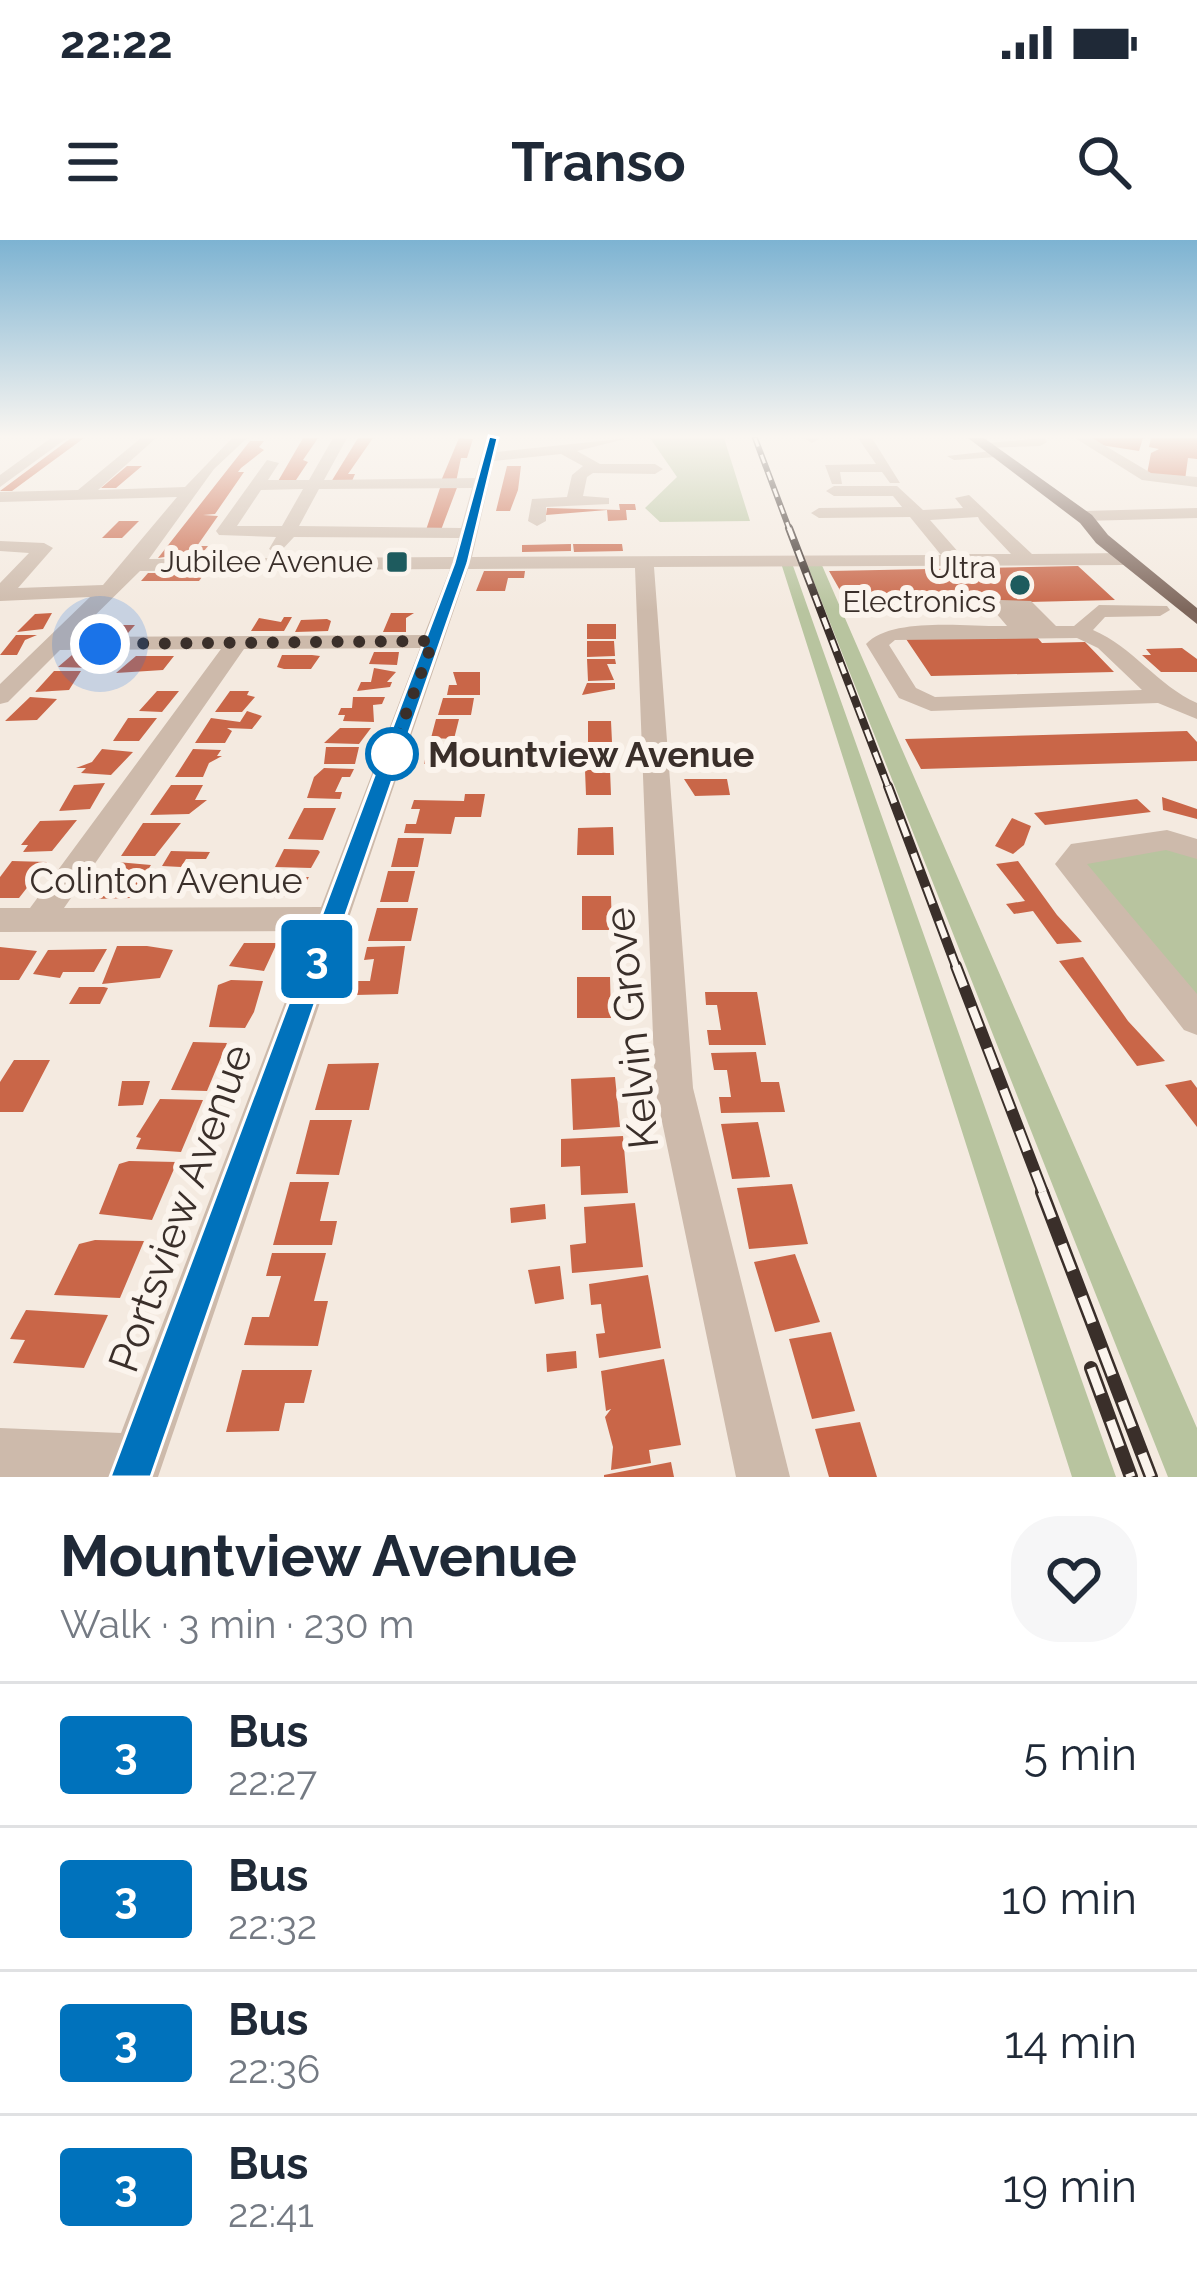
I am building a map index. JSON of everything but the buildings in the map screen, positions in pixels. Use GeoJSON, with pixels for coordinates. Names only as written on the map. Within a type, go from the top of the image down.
{"type":"FeatureCollection","features":[{"type":"Feature","properties":{"kind":"main road"},"geometry":{"type":"LineString","coordinates":[[1055,496],[1197,602]]}},
{"type":"Feature","properties":{"kind":"main road"},"geometry":{"type":"LineString","coordinates":[[1084,517],[1125,559],[1197,618]]}},
{"type":"Feature","properties":{"kind":"street"},"geometry":{"type":"LineString","coordinates":[[0,697],[134,565],[187,496]]}},
{"type":"Feature","properties":{"kind":"street"},"geometry":{"type":"LineString","coordinates":[[249,496],[225,531],[286,535],[433,496]]}},
{"type":"Feature","properties":{"kind":"street"},"geometry":{"type":"LineString","coordinates":[[269,564],[308,496]]}},
{"type":"Feature","properties":{"kind":"street"},"geometry":{"type":"LineString","coordinates":[[349,496],[386,508],[465,548]]}},
{"type":"Feature","properties":{"kind":"street"},"geometry":{"type":"LineString","coordinates":[[386,508],[391,496]]}},
{"type":"Feature","properties":{"kind":"street"},"geometry":{"type":"LineString","coordinates":[[465,548],[478,496]]}},
{"type":"Feature","properties":{"kind":"street"},"geometry":{"type":"LineString","coordinates":[[574,501],[575,496]]}},
{"type":"Feature","properties":{"kind":"street"},"geometry":{"type":"LineString","coordinates":[[901,496],[956,561]]}},
{"type":"Feature","properties":{"kind":"street"},"geometry":{"type":"LineString","coordinates":[[819,513],[913,509],[975,513],[963,498]]}},
{"type":"Feature","properties":{"kind":"street"},"geometry":{"type":"LineString","coordinates":[[537,521],[538,502],[603,501]]}},
{"type":"Feature","properties":{"kind":"street"},"geometry":{"type":"LineString","coordinates":[[1084,517],[1197,513]]}},
{"type":"Feature","properties":{"kind":"street"},"geometry":{"type":"LineString","coordinates":[[986,517],[1028,561]]}},
{"type":"Feature","properties":{"kind":"street"},"geometry":{"type":"LineString","coordinates":[[854,520],[881,561]]}},
{"type":"Feature","properties":{"kind":"street"},"geometry":{"type":"LineString","coordinates":[[200,565],[216,543]]}},
{"type":"Feature","properties":{"kind":"street"},"geometry":{"type":"LineString","coordinates":[[0,546],[44,548],[1,595]]}},
{"type":"Feature","properties":{"kind":"street"},"geometry":{"type":"LineString","coordinates":[[134,565],[269,564],[465,548],[644,562],[1125,559]]}},
{"type":"Feature","properties":{"kind":"street","name":"Portsview Avenue"},"geometry":{"type":"LineString","coordinates":[[134,1468],[465,548]]}},
{"type":"Feature","properties":{"kind":"street","name":"Kelvin Grove"},"geometry":{"type":"LineString","coordinates":[[644,562],[674,1088],[763,1477]]}},
{"type":"Feature","properties":{"kind":"street"},"geometry":{"type":"LineString","coordinates":[[1,595],[108,591]]}},
{"type":"Feature","properties":{"kind":"street"},"geometry":{"type":"LineString","coordinates":[[915,607],[932,633]]}},
{"type":"Feature","properties":{"kind":"street"},"geometry":{"type":"LineString","coordinates":[[1080,632],[1099,611],[1160,610]]}},
{"type":"Feature","properties":{"kind":"street"},"geometry":{"type":"LineString","coordinates":[[1162,696],[931,704],[907,693],[877,644],[890,634],[1080,632],[1106,643],[1162,696],[1197,712]]}},
{"type":"Feature","properties":{"kind":"street"},"geometry":{"type":"LineString","coordinates":[[54,644],[433,641]]}},
{"type":"Feature","properties":{"kind":"street"},"geometry":{"type":"LineString","coordinates":[[39,920],[237,643]]}},
{"type":"Feature","properties":{"kind":"street"},"geometry":{"type":"LineString","coordinates":[[1197,849],[1167,840],[1082,851],[1070,864],[1197,1020]]}},
{"type":"Feature","properties":{"kind":"street","name":"Colinton Avenue"},"geometry":{"type":"LineString","coordinates":[[0,920],[332,919]]}},
{"type":"Feature","properties":{"kind":"street"},"geometry":{"type":"LineString","coordinates":[[0,1454],[134,1468]]}},
{"type":"Feature","properties":{"kind":"green space"},"geometry":{"type":"Polygon","coordinates":[[[658,496],[742,496],[750,521],[660,522],[645,508],[658,496]]]}},
{"type":"Feature","properties":{"kind":"green space"},"geometry":{"type":"Polygon","coordinates":[[[806,562],[821,563],[1197,1428],[1197,1477],[1168,1477],[806,562]]]}},
{"type":"Feature","properties":{"kind":"green space"},"geometry":{"type":"Polygon","coordinates":[[[781,563],[792,563],[1116,1477],[1072,1477],[781,563]]]}},
{"type":"Feature","properties":{"kind":"green space"},"geometry":{"type":"Polygon","coordinates":[[[1169,846],[1197,856],[1197,1001],[1082,861],[1169,846]]]}},
{"type":"Feature","properties":{"kind":"railway"},"geometry":{"type":"LineString","coordinates":[[777,496],[790,531]]}},
{"type":"Feature","properties":{"kind":"railway"},"geometry":{"type":"LineString","coordinates":[[789,528],[889,789]]}},
{"type":"Feature","properties":{"kind":"railway"},"geometry":{"type":"LineString","coordinates":[[888,786],[957,969]]}},
{"type":"Feature","properties":{"kind":"railway"},"geometry":{"type":"LineString","coordinates":[[956,966],[1044,1195]]}},
{"type":"Feature","properties":{"kind":"railway"},"geometry":{"type":"LineString","coordinates":[[1042,1192],[1151,1477]]}},
{"type":"Feature","properties":{"kind":"railway"},"geometry":{"type":"LineString","coordinates":[[1091,1368],[1131,1477]]}},
{"type":"Feature","properties":{"kind":"bus line","name":"3"},"geometry":{"type":"LineString","coordinates":[[130,1477],[461,563],[478,496]]}},
{"type":"Feature","properties":{"kind":"place","name":"Jubilee Avenue"},"geometry":{"type":"Point","coordinates":[397,562]}},
{"type":"Feature","properties":{"kind":"place","name":"Ultra Electronics"},"geometry":{"type":"Point","coordinates":[1020,585]}},
{"type":"Feature","properties":{"kind":"place","name":"Mountview Avenue"},"geometry":{"type":"Point","coordinates":[392,754]}},
{"type":"Feature","properties":{"kind":"route"},"geometry":{"type":"LineString","coordinates":[[100,644],[433,641],[389,760],[392,754]]}}]}
